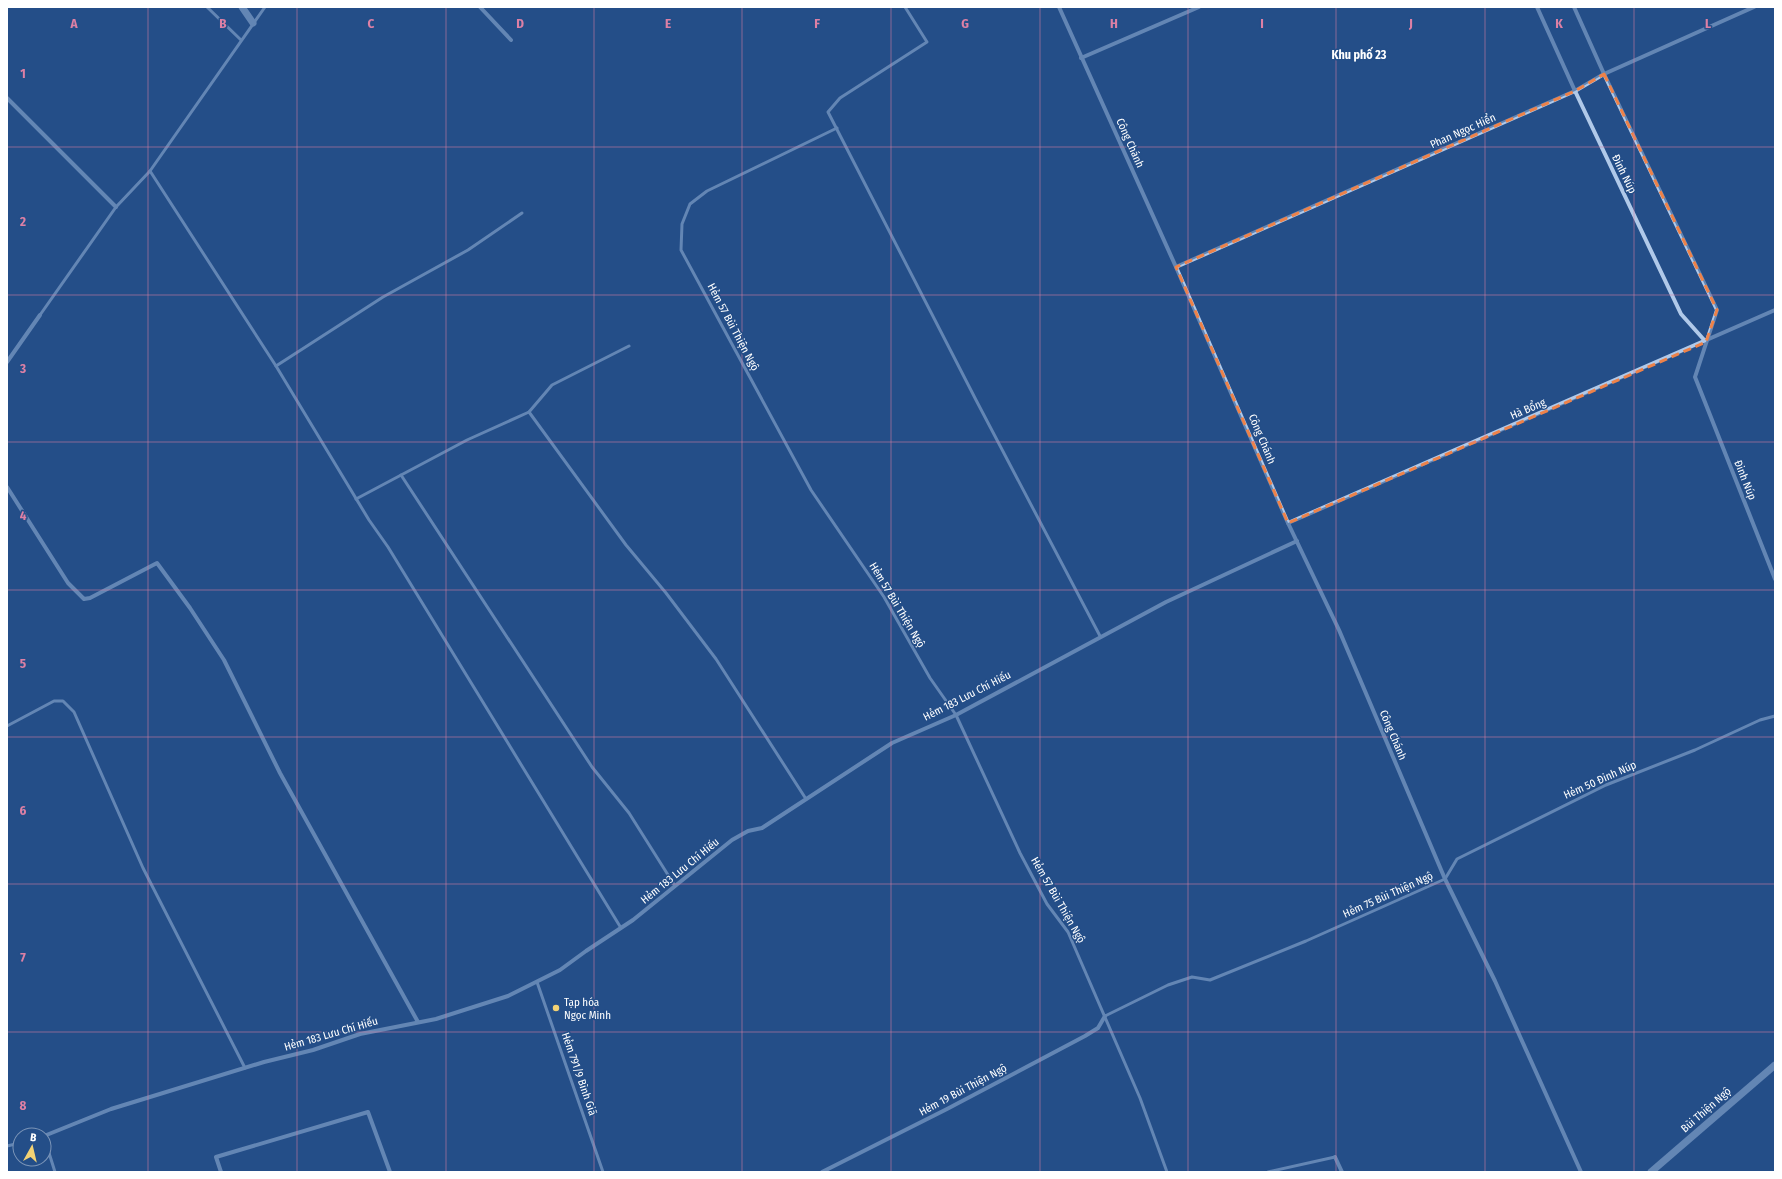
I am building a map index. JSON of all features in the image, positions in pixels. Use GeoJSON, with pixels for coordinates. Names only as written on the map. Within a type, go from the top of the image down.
{"type":"FeatureCollection","features":[{"type":"Feature","properties":{"kind":"street"},"geometry":{"type":"LineString","coordinates":[[242,7],[253,24]]}},
{"type":"Feature","properties":{"kind":"street"},"geometry":{"type":"LineString","coordinates":[[480,7],[511,40]]}},
{"type":"Feature","properties":{"kind":"street","name":"Công Chánh"},"geometry":{"type":"LineString","coordinates":[[1059,7],[1176,267],[1288,522],[1338,630],[1445,879]]}},
{"type":"Feature","properties":{"kind":"street"},"geometry":{"type":"LineString","coordinates":[[1082,58],[1199,7]]}},
{"type":"Feature","properties":{"kind":"street","name":"Đinh Núp"},"geometry":{"type":"LineString","coordinates":[[1537,7],[1575,91],[1681,314],[1706,342]]}},
{"type":"Feature","properties":{"kind":"street","name":"Đinh Núp"},"geometry":{"type":"LineString","coordinates":[[1574,7],[1604,74],[1717,310],[1695,377],[1775,579]]}},
{"type":"Feature","properties":{"kind":"street","name":"Phan Ngọc Hiển"},"geometry":{"type":"LineString","coordinates":[[1176,267],[1575,91],[1604,74],[1754,7]]}},
{"type":"Feature","properties":{"kind":"street"},"geometry":{"type":"LineString","coordinates":[[7,98],[116,207]]}},
{"type":"Feature","properties":{"kind":"street","name":"Hà Bổng"},"geometry":{"type":"LineString","coordinates":[[1288,522],[1706,342],[1775,310]]}},
{"type":"Feature","properties":{"kind":"street"},"geometry":{"type":"LineString","coordinates":[[7,362],[40,315]]}},
{"type":"Feature","properties":{"kind":"street"},"geometry":{"type":"LineString","coordinates":[[7,487],[68,583],[84,599],[90,598],[157,563],[190,608],[224,660],[280,772],[418,1022]]}},
{"type":"Feature","properties":{"kind":"street","name":"Hẻm 183 Lưu Chí Hiếu"},"geometry":{"type":"LineString","coordinates":[[52,1133],[111,1109],[245,1068],[313,1050],[360,1034],[436,1019],[508,996],[560,970],[621,928],[676,887],[732,840],[748,831],[762,828],[892,742],[956,715],[1100,636],[1166,602],[1297,541]]}},
{"type":"Feature","properties":{"kind":"street","name":"Hẻm 75 Bùi Thiện Ngộ"},"geometry":{"type":"LineString","coordinates":[[1445,879],[1495,981],[1581,1172]]}},
{"type":"Feature","properties":{"kind":"street","name":"Hẻm 19 Bùi Thiện Ngộ"},"geometry":{"type":"LineString","coordinates":[[822,1172],[947,1109],[1085,1036],[1098,1028],[1106,1016]]}},
{"type":"Feature","properties":{"kind":"street","name":"Bùi Thiện Ngộ"},"geometry":{"type":"LineString","coordinates":[[1651,1172],[1775,1065]]}},
{"type":"Feature","properties":{"kind":"street"},"geometry":{"type":"LineString","coordinates":[[221,1172],[216,1157],[368,1112],[390,1172]]}},
{"type":"Feature","properties":{"kind":"street"},"geometry":{"type":"LineString","coordinates":[[1335,1157],[1342,1172]]}},
{"type":"Feature","properties":{"kind":"lane"},"geometry":{"type":"LineString","coordinates":[[207,7],[241,40]]}},
{"type":"Feature","properties":{"kind":"lane"},"geometry":{"type":"LineString","coordinates":[[40,315],[116,207],[150,171],[265,7]]}},
{"type":"Feature","properties":{"kind":"lane"},"geometry":{"type":"LineString","coordinates":[[905,7],[926,42],[840,98],[828,112],[976,400],[1100,636]]}},
{"type":"Feature","properties":{"kind":"lane","name":"Hẻm 57 Bùi Thiện Ngộ"},"geometry":{"type":"LineString","coordinates":[[837,128],[707,191],[690,204],[682,224],[681,250],[811,490],[884,597],[930,678],[956,715],[1020,853],[1047,904],[1068,932],[1106,1016],[1140,1098],[1167,1172]]}},
{"type":"Feature","properties":{"kind":"lane"},"geometry":{"type":"LineString","coordinates":[[150,171],[276,366],[356,499],[388,547],[523,765],[621,928]]}},
{"type":"Feature","properties":{"kind":"lane"},"geometry":{"type":"LineString","coordinates":[[276,366],[383,297],[468,250],[522,213]]}},
{"type":"Feature","properties":{"kind":"lane"},"geometry":{"type":"LineString","coordinates":[[356,499],[467,440],[529,412],[552,385],[629,346]]}},
{"type":"Feature","properties":{"kind":"lane"},"geometry":{"type":"LineString","coordinates":[[529,412],[626,545],[666,593],[716,659],[806,799]]}},
{"type":"Feature","properties":{"kind":"lane"},"geometry":{"type":"LineString","coordinates":[[401,475],[592,767],[629,813],[676,887]]}},
{"type":"Feature","properties":{"kind":"lane"},"geometry":{"type":"LineString","coordinates":[[7,726],[54,701],[63,701],[74,712],[143,868],[245,1068]]}},
{"type":"Feature","properties":{"kind":"lane","name":"Hẻm 50 Đinh Núp"},"geometry":{"type":"LineString","coordinates":[[1445,879],[1457,859],[1606,785],[1695,750],[1760,720],[1775,716]]}},
{"type":"Feature","properties":{"kind":"lane","name":"Hẻm 75 Bùi Thiện Ngộ"},"geometry":{"type":"LineString","coordinates":[[1106,1016],[1168,985],[1192,977],[1210,980],[1306,942],[1445,879]]}},
{"type":"Feature","properties":{"kind":"lane","name":"Hẻm 791/9 Bình Giã"},"geometry":{"type":"LineString","coordinates":[[537,982],[603,1172]]}},
{"type":"Feature","properties":{"kind":"lane"},"geometry":{"type":"LineString","coordinates":[[1268,1172],[1335,1157]]}},
{"type":"Feature","properties":{"kind":"lane"},"geometry":{"type":"LineString","coordinates":[[52,1162],[55,1172]]}},
{"type":"Feature","properties":{"kind":"highlighted area"},"geometry":{"type":"Polygon","coordinates":[[[1604,74],[1717,310],[1706,342],[1288,523],[1176,267],[1575,91],[1604,74]]]}},
{"type":"Feature","properties":{"kind":"place","name":"Tạp hóa Ngọc Minh"},"geometry":{"type":"Point","coordinates":[556,1008]}},
{"type":"Feature","properties":{"kind":"district","name":"Khu phố 23"},"geometry":{"type":"Point","coordinates":[1359,55]}}]}
